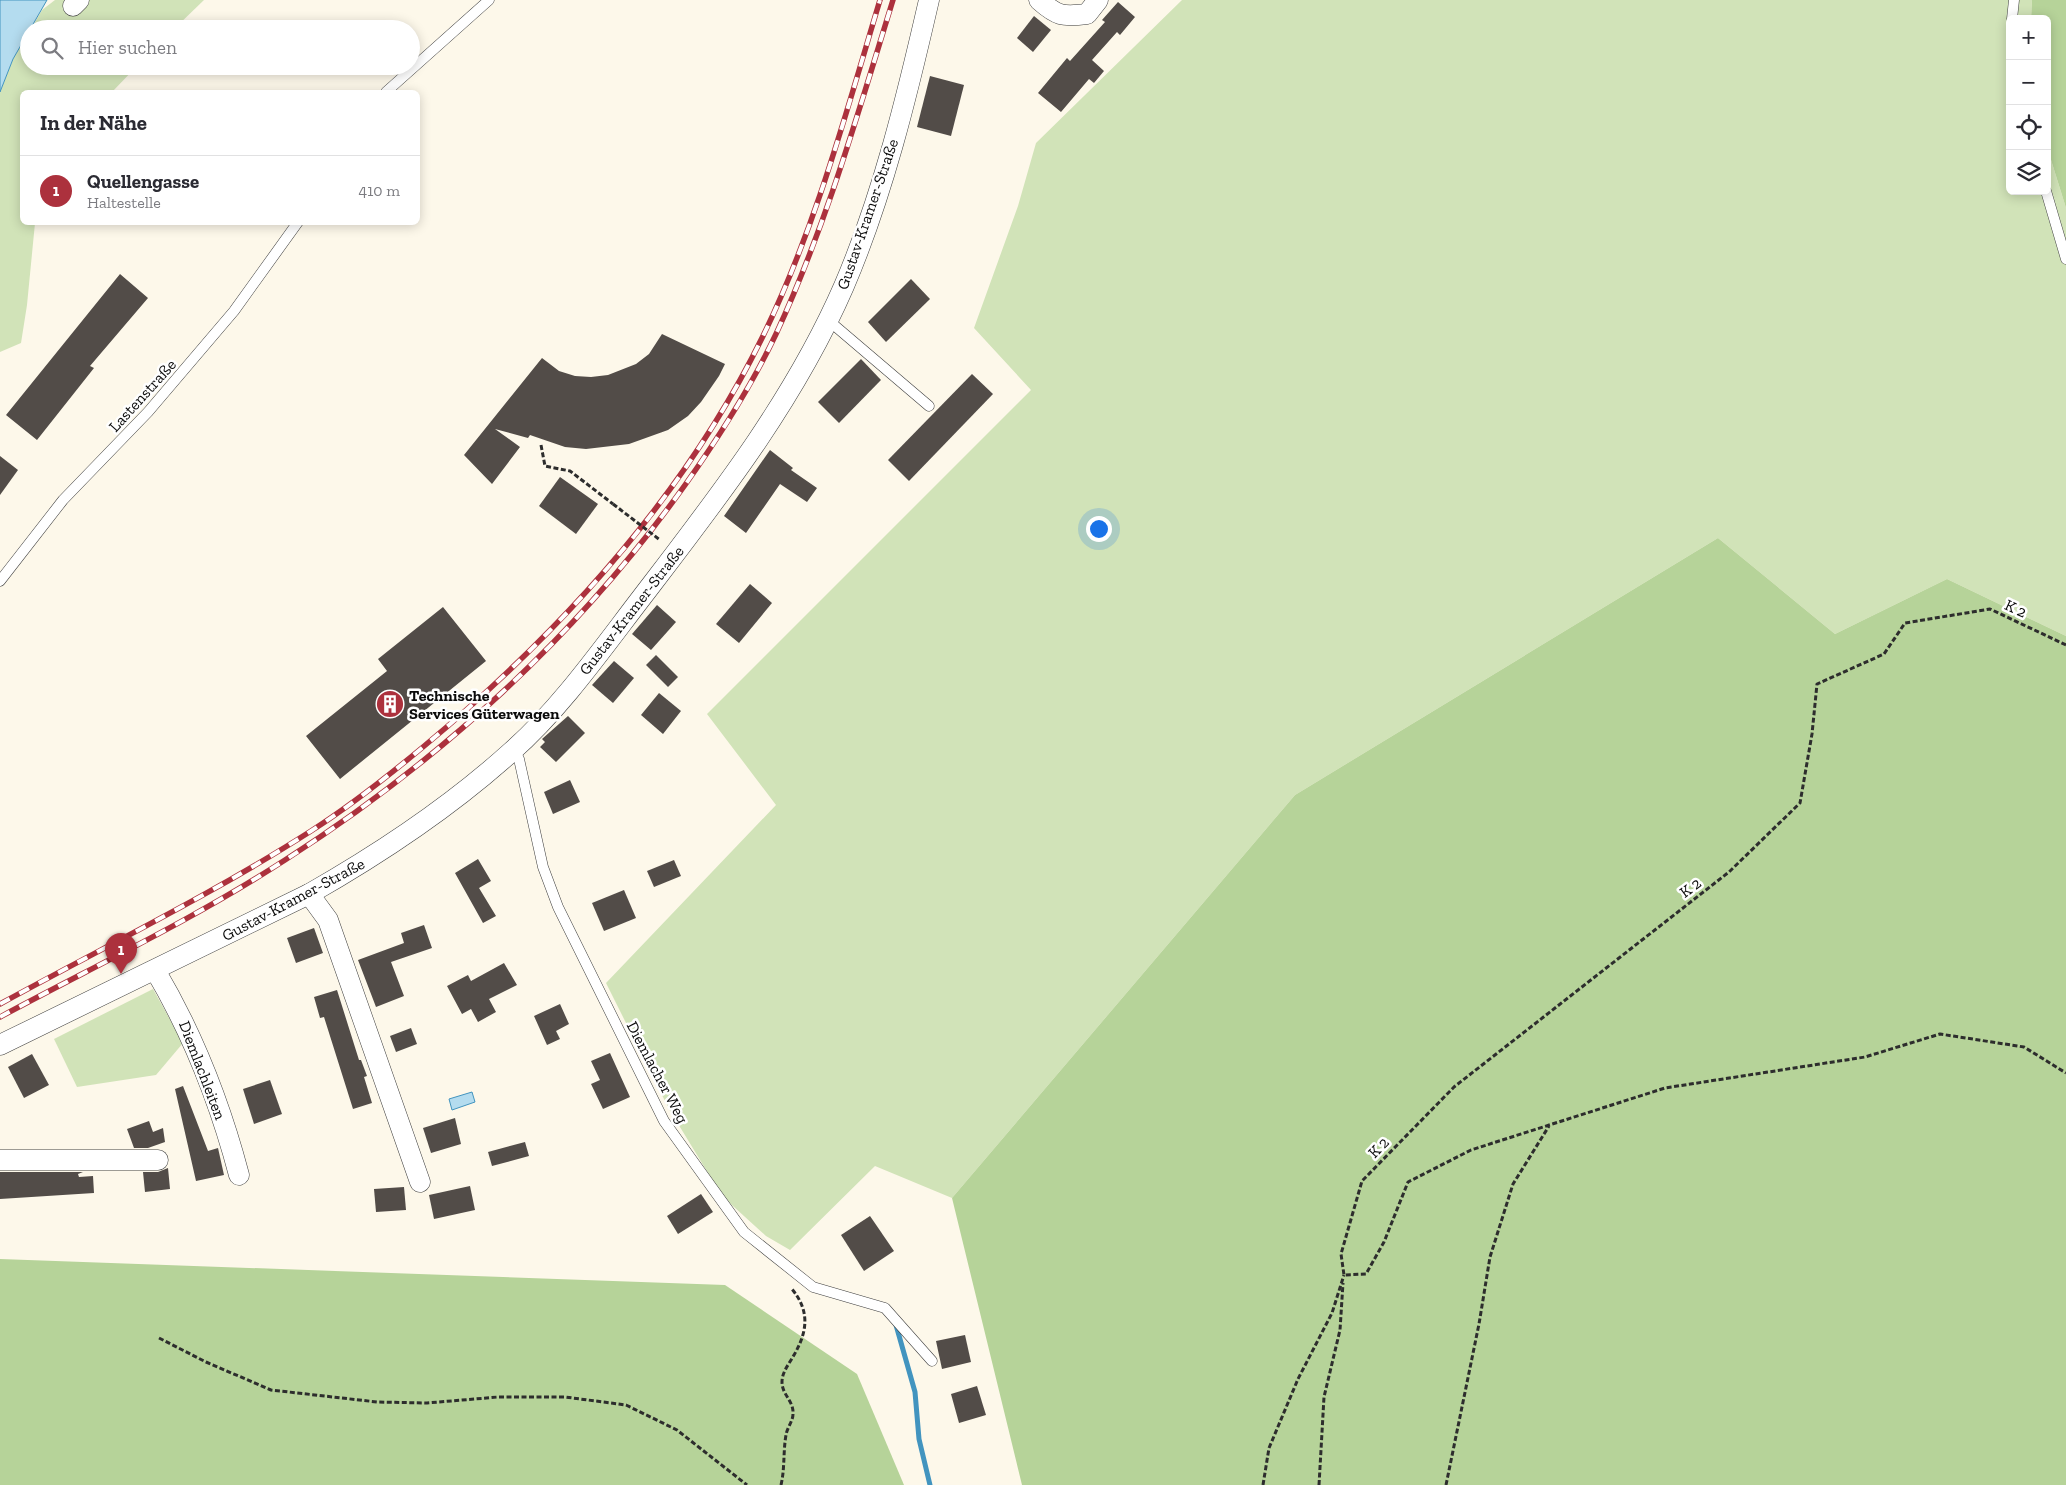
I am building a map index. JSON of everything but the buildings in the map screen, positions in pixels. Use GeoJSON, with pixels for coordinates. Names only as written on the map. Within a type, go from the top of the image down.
{"type":"FeatureCollection","features":[{"type":"Feature","properties":{"kind":"street","name":"Gustav-Kramer-Straße"},"geometry":{"type":"LineString","coordinates":[[0,1045],[309,894],[410,833],[468,790],[514,750],[596,657],[735,475],[777,412],[828,320],[860,244],[880,184],[913,68],[929,0]]}},
{"type":"Feature","properties":{"kind":"street"},"geometry":{"type":"LineString","coordinates":[[1038,0],[1051,11],[1064,17],[1087,14],[1098,0]]}},
{"type":"Feature","properties":{"kind":"street"},"geometry":{"type":"LineString","coordinates":[[309,894],[328,920],[420,1182]]}},
{"type":"Feature","properties":{"kind":"street","name":"Diemlachleiten"},"geometry":{"type":"LineString","coordinates":[[155,970],[192,1037],[231,1144],[239,1175]]}},
{"type":"Feature","properties":{"kind":"street"},"geometry":{"type":"LineString","coordinates":[[0,1160],[158,1160]]}},
{"type":"Feature","properties":{"kind":"lane"},"geometry":{"type":"LineString","coordinates":[[420,62],[489,0]]}},
{"type":"Feature","properties":{"kind":"lane"},"geometry":{"type":"LineString","coordinates":[[2012,15],[2014,0]]}},
{"type":"Feature","properties":{"kind":"lane"},"geometry":{"type":"LineString","coordinates":[[388,90],[405,75]]}},
{"type":"Feature","properties":{"kind":"lane"},"geometry":{"type":"LineString","coordinates":[[2047,195],[2066,259]]}},
{"type":"Feature","properties":{"kind":"lane","name":"Lastenstraße"},"geometry":{"type":"LineString","coordinates":[[0,581],[63,500],[148,412],[234,311],[296,225]]}},
{"type":"Feature","properties":{"kind":"lane"},"geometry":{"type":"LineString","coordinates":[[828,320],[929,406]]}},
{"type":"Feature","properties":{"kind":"lane","name":"Diemlacher Weg"},"geometry":{"type":"LineString","coordinates":[[514,750],[519,759],[543,867],[558,907],[664,1122],[744,1232],[757,1244],[813,1288],[885,1308],[932,1361]]}},
{"type":"Feature","properties":{"kind":"path"},"geometry":{"type":"LineString","coordinates":[[541,445],[544,466],[570,471],[660,540]]}},
{"type":"Feature","properties":{"kind":"path","name":"K 2"},"geometry":{"type":"LineString","coordinates":[[1344,1275],[1341,1254],[1362,1181],[1454,1087],[1730,872],[1800,803],[1812,734],[1817,684],[1884,654],[1906,623],[1990,610],[2066,644]]}},
{"type":"Feature","properties":{"kind":"path"},"geometry":{"type":"LineString","coordinates":[[1344,1275],[1366,1274],[1384,1242],[1408,1182],[1471,1150],[1665,1088],[1864,1057],[1940,1034],[2024,1047],[2066,1073]]}},
{"type":"Feature","properties":{"kind":"path"},"geometry":{"type":"LineString","coordinates":[[1446,1485],[1479,1324],[1490,1257],[1513,1184],[1549,1125]]}},
{"type":"Feature","properties":{"kind":"path"},"geometry":{"type":"LineString","coordinates":[[1263,1485],[1269,1448],[1298,1379],[1332,1313],[1344,1275]]}},
{"type":"Feature","properties":{"kind":"path"},"geometry":{"type":"LineString","coordinates":[[1318,1485],[1324,1397],[1340,1330],[1344,1275]]}},
{"type":"Feature","properties":{"kind":"path"},"geometry":{"type":"LineString","coordinates":[[781,1485],[784,1472],[785,1438],[793,1415],[792,1403],[784,1395],[782,1381],[786,1367],[804,1338],[806,1313],[788,1286]]}},
{"type":"Feature","properties":{"kind":"path"},"geometry":{"type":"LineString","coordinates":[[159,1338],[206,1362],[271,1390],[377,1402],[427,1403],[498,1397],[565,1397],[626,1405],[677,1430],[747,1485]]}},
{"type":"Feature","properties":{"kind":"green space"},"geometry":{"type":"Polygon","coordinates":[[[55,0],[204,0],[183,20],[36,20],[42,10],[55,0]]]}},
{"type":"Feature","properties":{"kind":"green space"},"geometry":{"type":"Polygon","coordinates":[[[1182,0],[2032,0],[2031,15],[2006,15],[2006,195],[2051,195],[2051,160],[2066,208],[2066,636],[1947,579],[1835,634],[1718,538],[1295,795],[952,1198],[875,1166],[790,1250],[766,1236],[722,1196],[669,1109],[606,983],[776,805],[707,714],[1031,390],[974,328],[1018,206],[1036,143],[1182,0]]]}},
{"type":"Feature","properties":{"kind":"green space"},"geometry":{"type":"Polygon","coordinates":[[[2032,0],[2066,0],[2066,208],[2051,160],[2051,15],[2031,15],[2032,0]]]}},
{"type":"Feature","properties":{"kind":"green space"},"geometry":{"type":"Polygon","coordinates":[[[20,47],[20,75],[128,75],[114,90],[20,90],[20,225],[35,225],[27,305],[21,343],[0,352],[0,92],[13,59],[20,47]]]}},
{"type":"Feature","properties":{"kind":"green space"},"geometry":{"type":"Polygon","coordinates":[[[1718,538],[1835,634],[1947,579],[2066,636],[2066,1485],[1022,1485],[952,1198],[1295,795],[1718,538]]]}},
{"type":"Feature","properties":{"kind":"green space"},"geometry":{"type":"Polygon","coordinates":[[[153,989],[183,1043],[156,1075],[77,1087],[54,1039],[153,989]]]}},
{"type":"Feature","properties":{"kind":"green space"},"geometry":{"type":"Polygon","coordinates":[[[0,1259],[725,1285],[857,1374],[904,1485],[0,1485],[0,1259]]]}},
{"type":"Feature","properties":{"kind":"water"},"geometry":{"type":"Polygon","coordinates":[[[0,0],[47,0],[35,20],[20,20],[20,47],[0,92],[0,0]]]}},
{"type":"Feature","properties":{"kind":"water"},"geometry":{"type":"Polygon","coordinates":[[[472,1092],[475,1102],[452,1110],[449,1099],[472,1092]]]}},
{"type":"Feature","properties":{"kind":"waterway"},"geometry":{"type":"LineString","coordinates":[[896,1325],[915,1392],[919,1439],[930,1485]]}},
{"type":"Feature","properties":{"kind":"railway"},"geometry":{"type":"LineString","coordinates":[[0,1004],[235,877],[311,831],[354,801],[474,703],[570,610],[615,560],[696,453],[731,395],[763,336],[782,295],[814,212],[842,128],[880,0]]}},
{"type":"Feature","properties":{"kind":"railway"},"geometry":{"type":"LineString","coordinates":[[0,1017],[144,942],[251,882],[342,822],[398,781],[503,692],[599,593],[643,540],[698,467],[734,411],[776,334],[826,211],[893,0]]}},
{"type":"Feature","properties":{"kind":"place","name":"Technische Services Güterwagen"},"geometry":{"type":"Point","coordinates":[390,704]}},
{"type":"Feature","properties":{"kind":"place","name":"Quellengasse"},"geometry":{"type":"Point","coordinates":[121,974]}}]}
